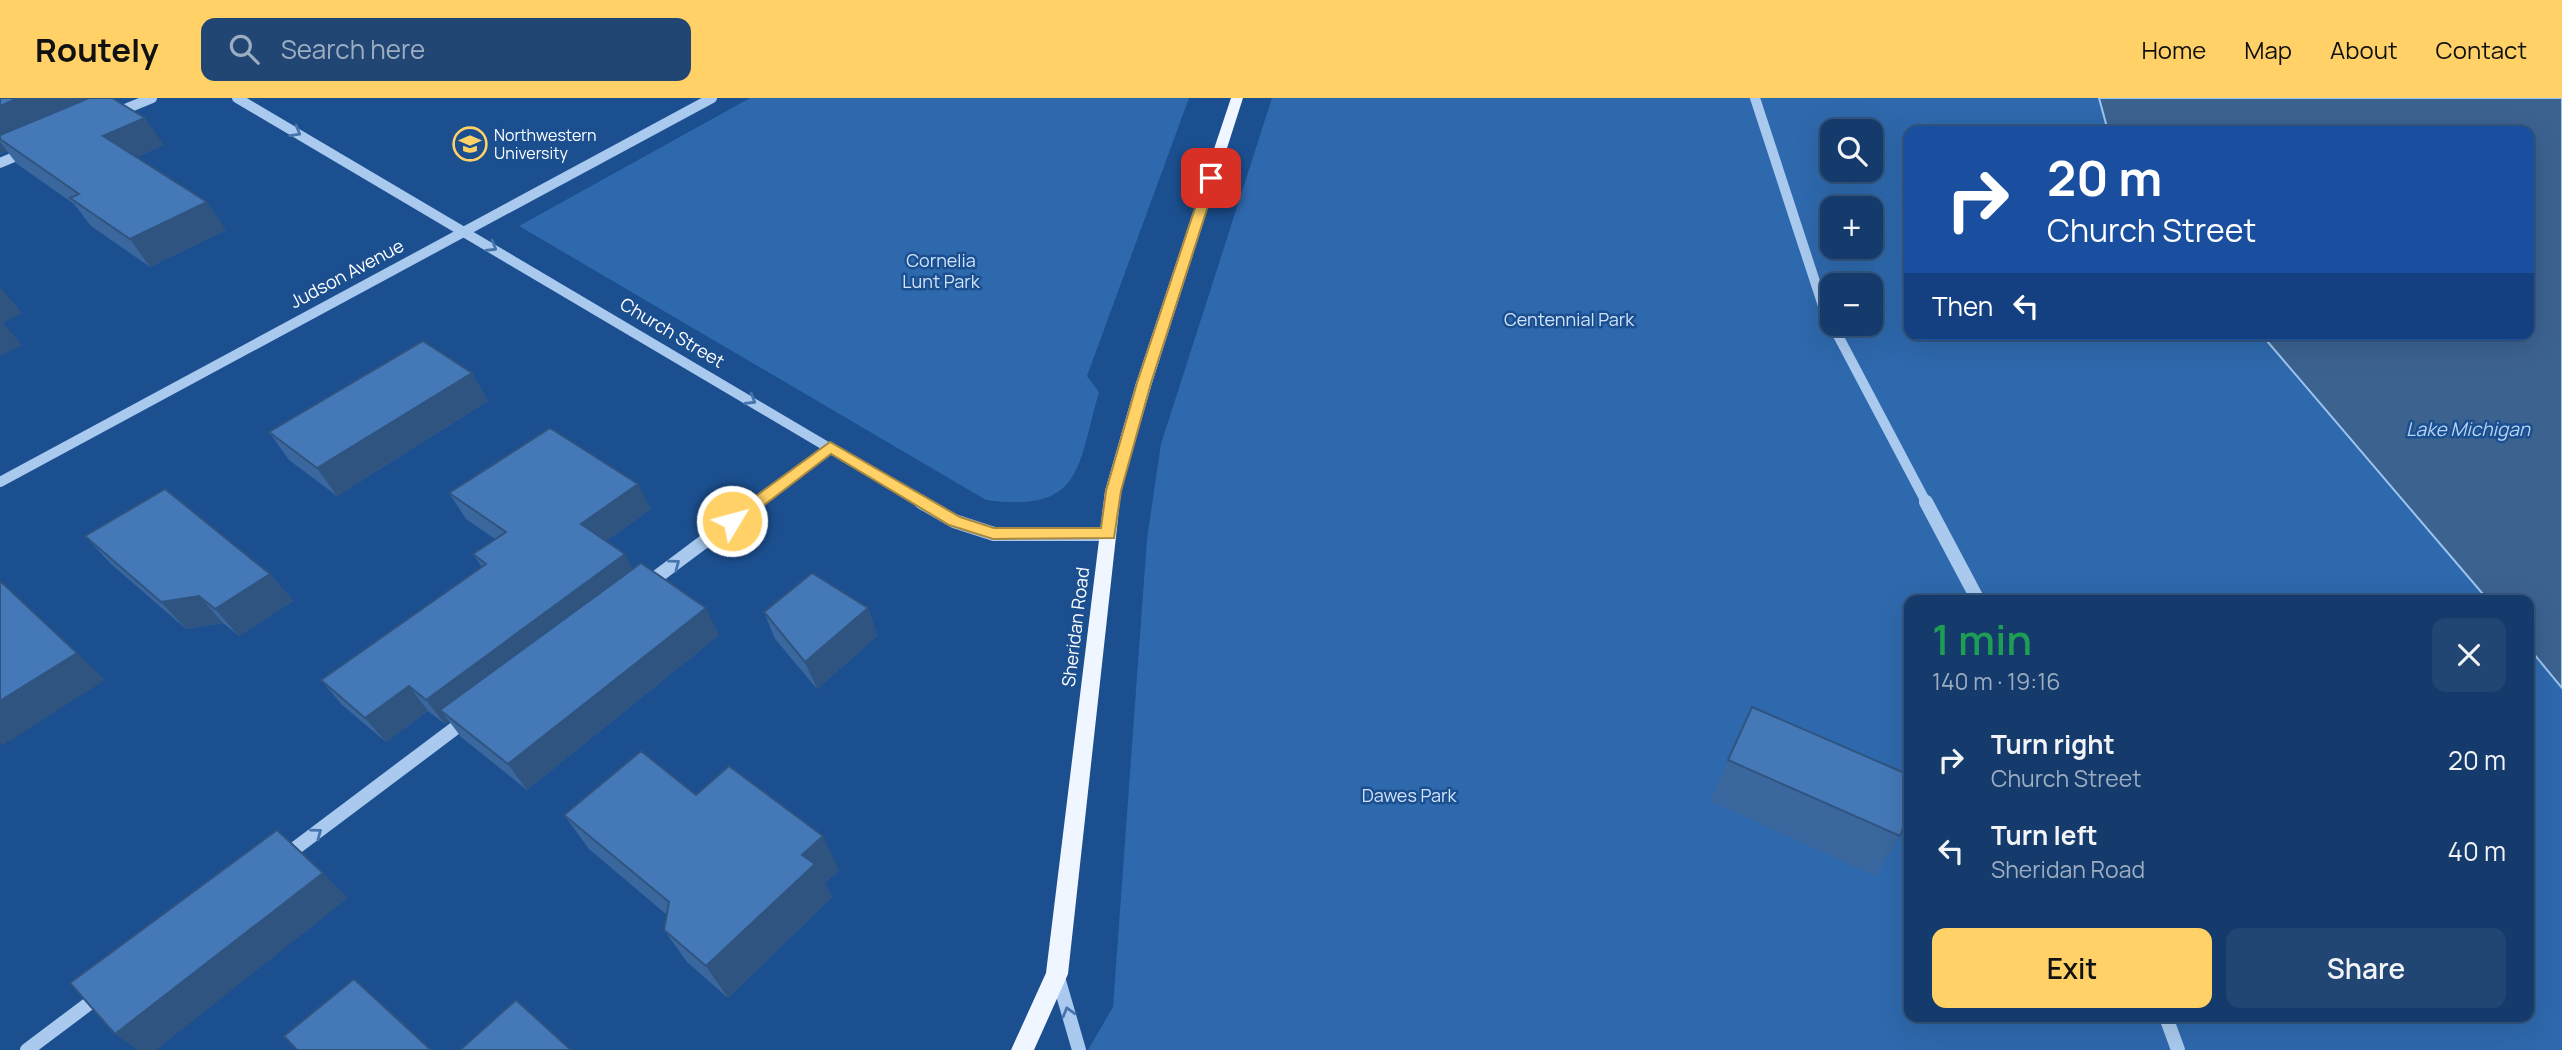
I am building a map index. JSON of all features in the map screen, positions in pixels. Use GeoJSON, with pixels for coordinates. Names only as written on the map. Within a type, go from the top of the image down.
{"type":"FeatureCollection","features":[{"type":"Feature","properties":{"kind":"main road","name":"Sheridan Road"},"geometry":{"type":"LineString","coordinates":[[1057,974],[1113,491],[1144,383],[1237,98]]}},
{"type":"Feature","properties":{"kind":"main road"},"geometry":{"type":"LineString","coordinates":[[1022,1050],[1057,974]]}},
{"type":"Feature","properties":{"kind":"street"},"geometry":{"type":"LineString","coordinates":[[99,120],[152,98]]}},
{"type":"Feature","properties":{"kind":"street","name":"Church Street"},"geometry":{"type":"LineString","coordinates":[[237,98],[954,521],[993,534],[1108,534]]}},
{"type":"Feature","properties":{"kind":"street","name":"Judson Avenue"},"geometry":{"type":"LineString","coordinates":[[0,482],[712,98]]}},
{"type":"Feature","properties":{"kind":"street"},"geometry":{"type":"LineString","coordinates":[[1755,98],[1824,309],[1975,595]]}},
{"type":"Feature","properties":{"kind":"street"},"geometry":{"type":"LineString","coordinates":[[0,163],[37,147]]}},
{"type":"Feature","properties":{"kind":"street"},"geometry":{"type":"LineString","coordinates":[[631,597],[830,447]]}},
{"type":"Feature","properties":{"kind":"street"},"geometry":{"type":"LineString","coordinates":[[273,865],[474,714]]}},
{"type":"Feature","properties":{"kind":"street","name":"Sheridan Road"},"geometry":{"type":"LineString","coordinates":[[1057,974],[1079,1050]]}},
{"type":"Feature","properties":{"kind":"street"},"geometry":{"type":"LineString","coordinates":[[27,1050],[105,991]]}},
{"type":"Feature","properties":{"kind":"street"},"geometry":{"type":"LineString","coordinates":[[2168,1022],[2178,1050]]}},
{"type":"Feature","properties":{"kind":"green space","name":"Cornelia Lunt Park"},"geometry":{"type":"Polygon","coordinates":[[[750,98],[1189,98],[1087,376],[1099,392],[1086,443],[1071,479],[1059,492],[1041,499],[1018,502],[986,500],[519,226],[750,98]]]}},
{"type":"Feature","properties":{"kind":"green space"},"geometry":{"type":"Polygon","coordinates":[[[1272,98],[2099,98],[2107,126],[1904,126],[1904,340],[2266,340],[2484,595],[1904,595],[1904,1022],[2534,1022],[2534,654],[2562,688],[2562,1050],[1088,1050],[1113,1007],[1147,539],[1161,444],[1272,98]]]}},
{"type":"Feature","properties":{"kind":"water","name":"Lake Michigan"},"geometry":{"type":"Polygon","coordinates":[[[2099,98],[2562,98],[2562,688],[2534,654],[2534,595],[2484,595],[2266,340],[2534,340],[2534,126],[2107,126],[2099,98]]]}},
{"type":"Feature","properties":{"kind":"building"},"geometry":{"type":"Polygon","coordinates":[[[0,98],[18,98],[0,106],[0,98]]]}},
{"type":"Feature","properties":{"kind":"building"},"geometry":{"type":"Polygon","coordinates":[[[89,98],[112,98],[145,118],[103,136],[207,202],[130,239],[70,198],[79,194],[0,139],[0,135],[89,98]]]}},
{"type":"Feature","properties":{"kind":"building"},"geometry":{"type":"Polygon","coordinates":[[[423,341],[472,373],[317,468],[269,432],[423,341]]]}},
{"type":"Feature","properties":{"kind":"building"},"geometry":{"type":"Polygon","coordinates":[[[550,428],[638,484],[581,524],[625,554],[426,700],[409,686],[365,718],[321,680],[486,564],[473,554],[506,532],[449,493],[550,428]]]}},
{"type":"Feature","properties":{"kind":"building"},"geometry":{"type":"Polygon","coordinates":[[[165,489],[270,574],[215,609],[199,596],[161,602],[85,536],[165,489]]]}},
{"type":"Feature","properties":{"kind":"building"},"geometry":{"type":"Polygon","coordinates":[[[641,563],[706,608],[508,764],[440,710],[641,563]]]}},
{"type":"Feature","properties":{"kind":"building"},"geometry":{"type":"Polygon","coordinates":[[[812,573],[868,608],[805,662],[764,612],[812,573]]]}},
{"type":"Feature","properties":{"kind":"building"},"geometry":{"type":"Polygon","coordinates":[[[0,581],[77,653],[0,701],[0,581]]]}},
{"type":"Feature","properties":{"kind":"building"},"geometry":{"type":"Polygon","coordinates":[[[1752,707],[1904,773],[1904,825],[1900,836],[1728,760],[1752,707]]]}},
{"type":"Feature","properties":{"kind":"building"},"geometry":{"type":"Polygon","coordinates":[[[641,751],[696,795],[729,766],[823,836],[802,855],[815,864],[706,966],[664,930],[669,902],[564,815],[641,751]]]}},
{"type":"Feature","properties":{"kind":"building"},"geometry":{"type":"Polygon","coordinates":[[[277,830],[323,873],[115,1034],[70,983],[277,830]]]}},
{"type":"Feature","properties":{"kind":"building"},"geometry":{"type":"Polygon","coordinates":[[[354,979],[431,1050],[297,1050],[284,1036],[354,979]]]}},
{"type":"Feature","properties":{"kind":"building"},"geometry":{"type":"Polygon","coordinates":[[[516,1000],[571,1050],[460,1050],[516,1000]]]}},
{"type":"Feature","properties":{"kind":"place","name":"Northwestern University"},"geometry":{"type":"Point","coordinates":[470,144]}},
{"type":"Feature","properties":{"kind":"route"},"geometry":{"type":"LineString","coordinates":[[732,521],[830,447],[954,521],[993,534],[1108,534],[1113,491],[1144,383],[1211,178]]}},
{"type":"Feature","properties":{"kind":"park label","name":"Centennial Park"},"geometry":{"type":"Point","coordinates":[1569,320]}},
{"type":"Feature","properties":{"kind":"park label","name":"Dawes Park"},"geometry":{"type":"Point","coordinates":[1409,796]}}]}
